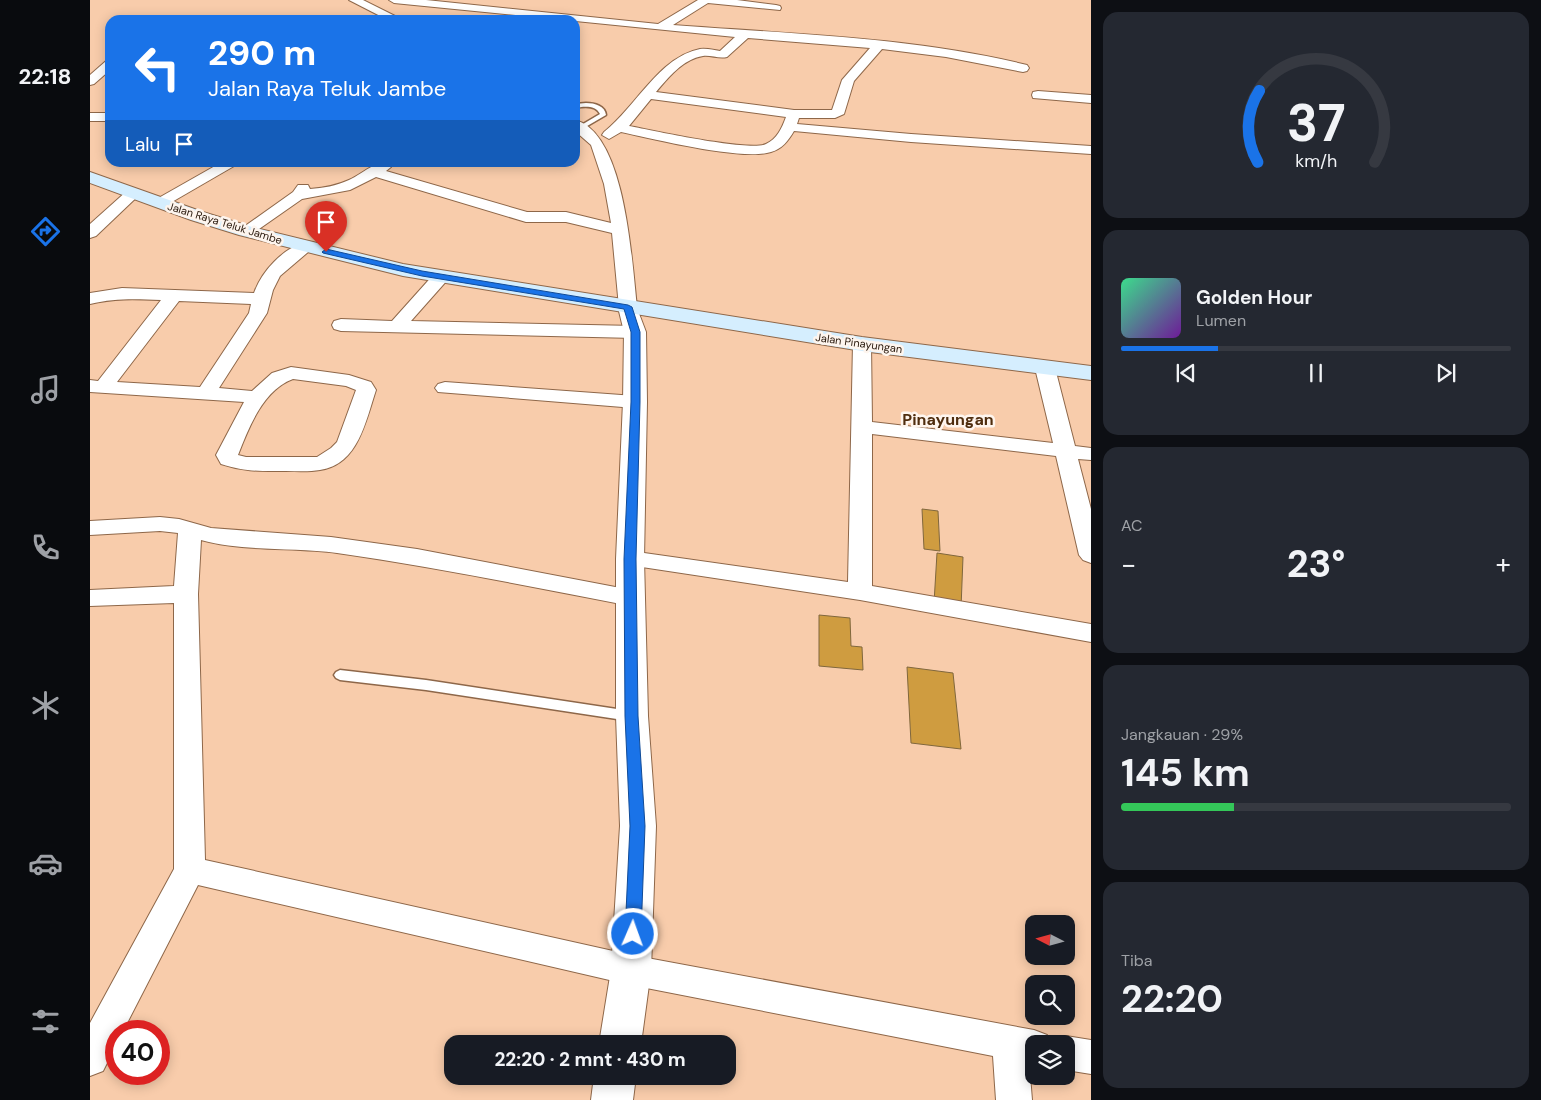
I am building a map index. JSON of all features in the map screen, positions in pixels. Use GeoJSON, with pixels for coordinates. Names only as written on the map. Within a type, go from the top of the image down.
{"type":"FeatureCollection","features":[{"type":"Feature","properties":{"kind":"main road","name":"Jalan Raya Teluk Jambe"},"geometry":{"type":"LineString","coordinates":[[90,177],[160,203],[246,231],[306,247],[632,320]]}},
{"type":"Feature","properties":{"kind":"main road","name":"Jalan Pinayungan"},"geometry":{"type":"LineString","coordinates":[[632,320],[862,344],[1091,373]]}},
{"type":"Feature","properties":{"kind":"street"},"geometry":{"type":"LineString","coordinates":[[354,0],[386,15]]}},
{"type":"Feature","properties":{"kind":"street"},"geometry":{"type":"LineString","coordinates":[[394,0],[447,2],[519,15]]}},
{"type":"Feature","properties":{"kind":"street"},"geometry":{"type":"LineString","coordinates":[[659,27],[685,14],[705,0]]}},
{"type":"Feature","properties":{"kind":"street"},"geometry":{"type":"LineString","coordinates":[[712,0],[776,8]]}},
{"type":"Feature","properties":{"kind":"street"},"geometry":{"type":"LineString","coordinates":[[542,15],[558,6]]}},
{"type":"Feature","properties":{"kind":"street"},"geometry":{"type":"LineString","coordinates":[[580,21],[879,45],[946,53],[1023,68]]}},
{"type":"Feature","properties":{"kind":"street"},"geometry":{"type":"LineString","coordinates":[[597,143],[620,128],[667,70],[701,52],[723,54],[745,34]]}},
{"type":"Feature","properties":{"kind":"street"},"geometry":{"type":"LineString","coordinates":[[813,52],[820,51],[829,40]]}},
{"type":"Feature","properties":{"kind":"street"},"geometry":{"type":"LineString","coordinates":[[732,45],[750,47]]}},
{"type":"Feature","properties":{"kind":"street"},"geometry":{"type":"LineString","coordinates":[[792,120],[837,113],[848,80],[879,45]]}},
{"type":"Feature","properties":{"kind":"street"},"geometry":{"type":"LineString","coordinates":[[96,78],[105,69]]}},
{"type":"Feature","properties":{"kind":"street"},"geometry":{"type":"LineString","coordinates":[[648,95],[911,138],[1091,150]]}},
{"type":"Feature","properties":{"kind":"street"},"geometry":{"type":"LineString","coordinates":[[1038,95],[1091,99]]}},
{"type":"Feature","properties":{"kind":"street"},"geometry":{"type":"LineString","coordinates":[[90,117],[105,117]]}},
{"type":"Feature","properties":{"kind":"street"},"geometry":{"type":"LineString","coordinates":[[620,128],[766,154],[786,134],[792,120]]}},
{"type":"Feature","properties":{"kind":"street"},"geometry":{"type":"LineString","coordinates":[[580,128],[597,143],[612,184],[632,320],[636,402],[630,598],[632,716],[638,826],[631,970],[621,1035]]}},
{"type":"Feature","properties":{"kind":"street"},"geometry":{"type":"LineString","coordinates":[[1062,132],[1070,149]]}},
{"type":"Feature","properties":{"kind":"street"},"geometry":{"type":"LineString","coordinates":[[160,203],[225,167]]}},
{"type":"Feature","properties":{"kind":"street"},"geometry":{"type":"LineString","coordinates":[[246,231],[300,192],[339,190],[353,185],[381,167]]}},
{"type":"Feature","properties":{"kind":"street"},"geometry":{"type":"LineString","coordinates":[[374,172],[526,217],[566,216],[618,230]]}},
{"type":"Feature","properties":{"kind":"street"},"geometry":{"type":"LineString","coordinates":[[90,233],[133,193]]}},
{"type":"Feature","properties":{"kind":"street"},"geometry":{"type":"LineString","coordinates":[[207,392],[258,313],[265,284],[272,273],[283,262],[306,247]]}},
{"type":"Feature","properties":{"kind":"street"},"geometry":{"type":"LineString","coordinates":[[398,325],[441,277]]}},
{"type":"Feature","properties":{"kind":"street"},"geometry":{"type":"LineString","coordinates":[[90,299],[100,295],[122,293],[260,299]]}},
{"type":"Feature","properties":{"kind":"street"},"geometry":{"type":"LineString","coordinates":[[96,386],[174,296]]}},
{"type":"Feature","properties":{"kind":"street"},"geometry":{"type":"LineString","coordinates":[[341,325],[632,320]]}},
{"type":"Feature","properties":{"kind":"street"},"geometry":{"type":"LineString","coordinates":[[860,592],[863,427],[862,344]]}},
{"type":"Feature","properties":{"kind":"street"},"geometry":{"type":"LineString","coordinates":[[1045,368],[1091,555]]}},
{"type":"Feature","properties":{"kind":"street"},"geometry":{"type":"LineString","coordinates":[[291,373],[358,383],[364,386],[366,390],[347,443],[339,453],[320,464],[244,464],[229,459],[227,455],[258,397],[275,379],[291,373]]}},
{"type":"Feature","properties":{"kind":"street"},"geometry":{"type":"LineString","coordinates":[[96,386],[207,392],[258,397]]}},
{"type":"Feature","properties":{"kind":"street"},"geometry":{"type":"LineString","coordinates":[[445,388],[636,402]]}},
{"type":"Feature","properties":{"kind":"street"},"geometry":{"type":"LineString","coordinates":[[863,427],[1091,454]]}},
{"type":"Feature","properties":{"kind":"street"},"geometry":{"type":"LineString","coordinates":[[90,528],[160,524],[190,529],[210,535],[331,545],[417,557],[630,598]]}},
{"type":"Feature","properties":{"kind":"street"},"geometry":{"type":"LineString","coordinates":[[90,1059],[190,870],[186,594],[190,529]]}},
{"type":"Feature","properties":{"kind":"street"},"geometry":{"type":"LineString","coordinates":[[630,559],[860,592],[1091,633]]}},
{"type":"Feature","properties":{"kind":"street"},"geometry":{"type":"LineString","coordinates":[[90,598],[186,594]]}},
{"type":"Feature","properties":{"kind":"street"},"geometry":{"type":"LineString","coordinates":[[190,870],[631,970],[1022,1045],[1014,1100]]}},
{"type":"Feature","properties":{"kind":"street"},"geometry":{"type":"LineString","coordinates":[[1075,1054],[1091,1057]]}},
{"type":"Feature","properties":{"kind":"street"},"geometry":{"type":"LineString","coordinates":[[612,1100],[614,1085]]}},
{"type":"Feature","properties":{"kind":"lane"},"geometry":{"type":"LineString","coordinates":[[580,105],[591,104],[597,106],[603,112],[599,119],[580,125]]}},
{"type":"Feature","properties":{"kind":"lane"},"geometry":{"type":"LineString","coordinates":[[340,675],[426,685],[632,716]]}},
{"type":"Feature","properties":{"kind":"building"},"geometry":{"type":"Polygon","coordinates":[[[922,509],[938,511],[940,551],[924,549],[922,509]]]}},
{"type":"Feature","properties":{"kind":"building"},"geometry":{"type":"Polygon","coordinates":[[[937,553],[963,557],[961,608],[934,603],[937,553]]]}},
{"type":"Feature","properties":{"kind":"building"},"geometry":{"type":"Polygon","coordinates":[[[819,615],[850,618],[851,646],[862,647],[863,670],[819,666],[819,615]]]}},
{"type":"Feature","properties":{"kind":"building"},"geometry":{"type":"Polygon","coordinates":[[[907,667],[953,673],[961,749],[911,743],[907,667]]]}},
{"type":"Feature","properties":{"kind":"district","name":"Pinayungan"},"geometry":{"type":"Point","coordinates":[948,419]}},
{"type":"Feature","properties":{"kind":"route"},"geometry":{"type":"LineString","coordinates":[[326,252],[403,270],[628,307],[635,332],[636,402],[630,559],[632,716],[638,826],[633,934]]}}]}
